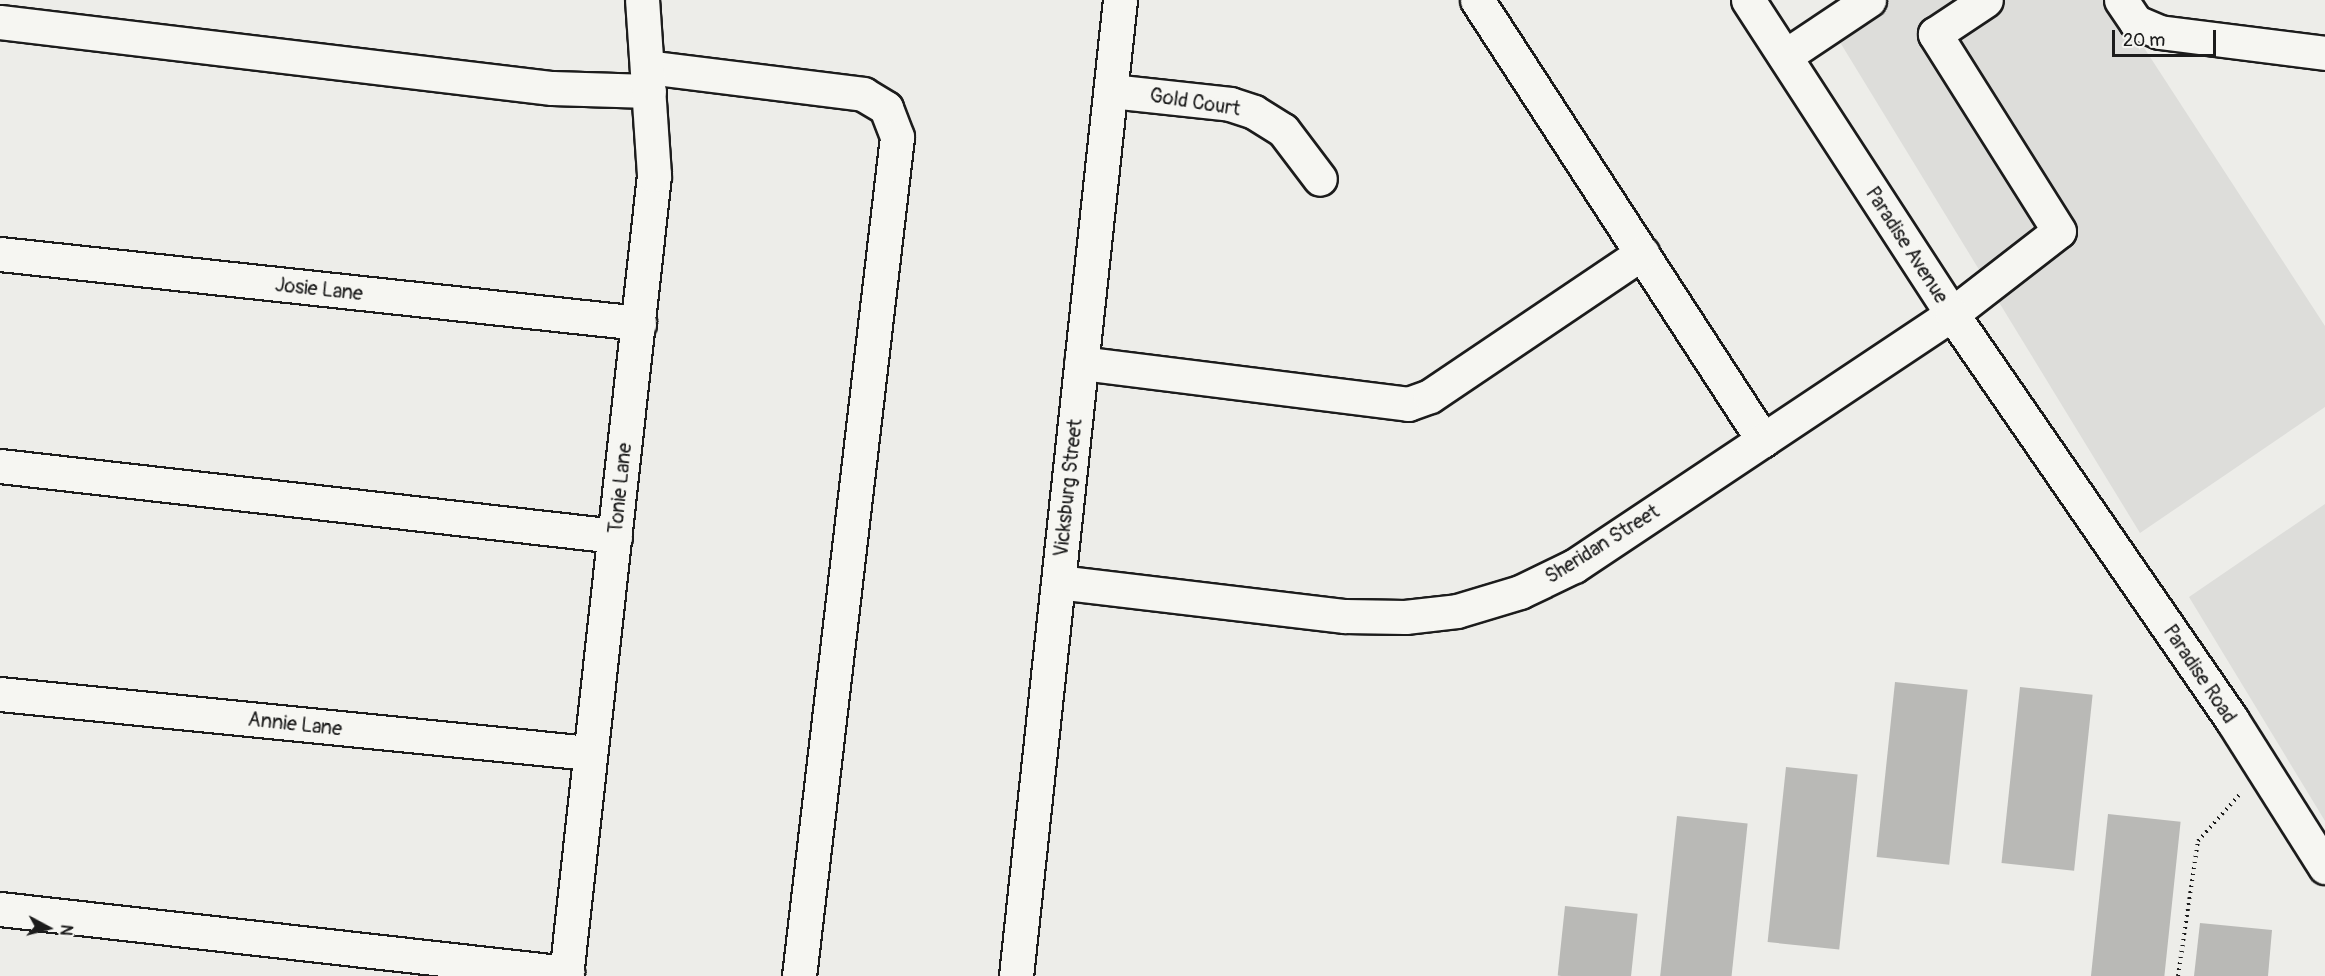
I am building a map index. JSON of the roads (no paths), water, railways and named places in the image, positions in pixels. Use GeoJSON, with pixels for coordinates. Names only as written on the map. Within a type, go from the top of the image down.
{"type":"FeatureCollection","features":[{"type":"Feature","properties":{"kind":"street","name":"Tonie Lane"},"geometry":{"type":"LineString","coordinates":[[567,975],[589,753],[654,175],[642,0]]}},
{"type":"Feature","properties":{"kind":"street","name":"Vicksburg Street"},"geometry":{"type":"LineString","coordinates":[[1016,976],[1120,0]]}},
{"type":"Feature","properties":{"kind":"street"},"geometry":{"type":"LineString","coordinates":[[1477,0],[1763,440]]}},
{"type":"Feature","properties":{"kind":"street","name":"Paradise Avenue"},"geometry":{"type":"LineString","coordinates":[[1748,0],[1952,314],[2071,485]]}},
{"type":"Feature","properties":{"kind":"street"},"geometry":{"type":"LineString","coordinates":[[1785,56],[1869,0]]}},
{"type":"Feature","properties":{"kind":"street","name":"Sheridan Street"},"geometry":{"type":"LineString","coordinates":[[1058,582],[1345,616],[1457,611],[1520,592],[1574,566],[1952,314],[2059,231],[1935,34],[1986,0]]}},
{"type":"Feature","properties":{"kind":"street"},"geometry":{"type":"LineString","coordinates":[[2121,0],[2136,22],[2160,32],[2325,53]]}},
{"type":"Feature","properties":{"kind":"street"},"geometry":{"type":"LineString","coordinates":[[0,22],[552,88],[648,80],[863,94],[886,108],[897,137],[799,976]]}},
{"type":"Feature","properties":{"kind":"street","name":"Gold Court"},"geometry":{"type":"LineString","coordinates":[[1111,91],[1230,104],[1254,112],[1283,130],[1320,179]]}},
{"type":"Feature","properties":{"kind":"street"},"geometry":{"type":"LineString","coordinates":[[1081,363],[1408,404],[1430,396],[1641,253]]}},
{"type":"Feature","properties":{"kind":"street","name":"Josie Lane"},"geometry":{"type":"LineString","coordinates":[[0,254],[639,323]]}},
{"type":"Feature","properties":{"kind":"street"},"geometry":{"type":"LineString","coordinates":[[0,466],[615,536]]}},
{"type":"Feature","properties":{"kind":"street","name":"Paradise Road"},"geometry":{"type":"LineString","coordinates":[[2071,485],[2263,769],[2325,867]]}},
{"type":"Feature","properties":{"kind":"street","name":"Annie Lane"},"geometry":{"type":"LineString","coordinates":[[0,694],[589,753]]}},
{"type":"Feature","properties":{"kind":"street"},"geometry":{"type":"LineString","coordinates":[[0,909],[567,975]]}}]}
